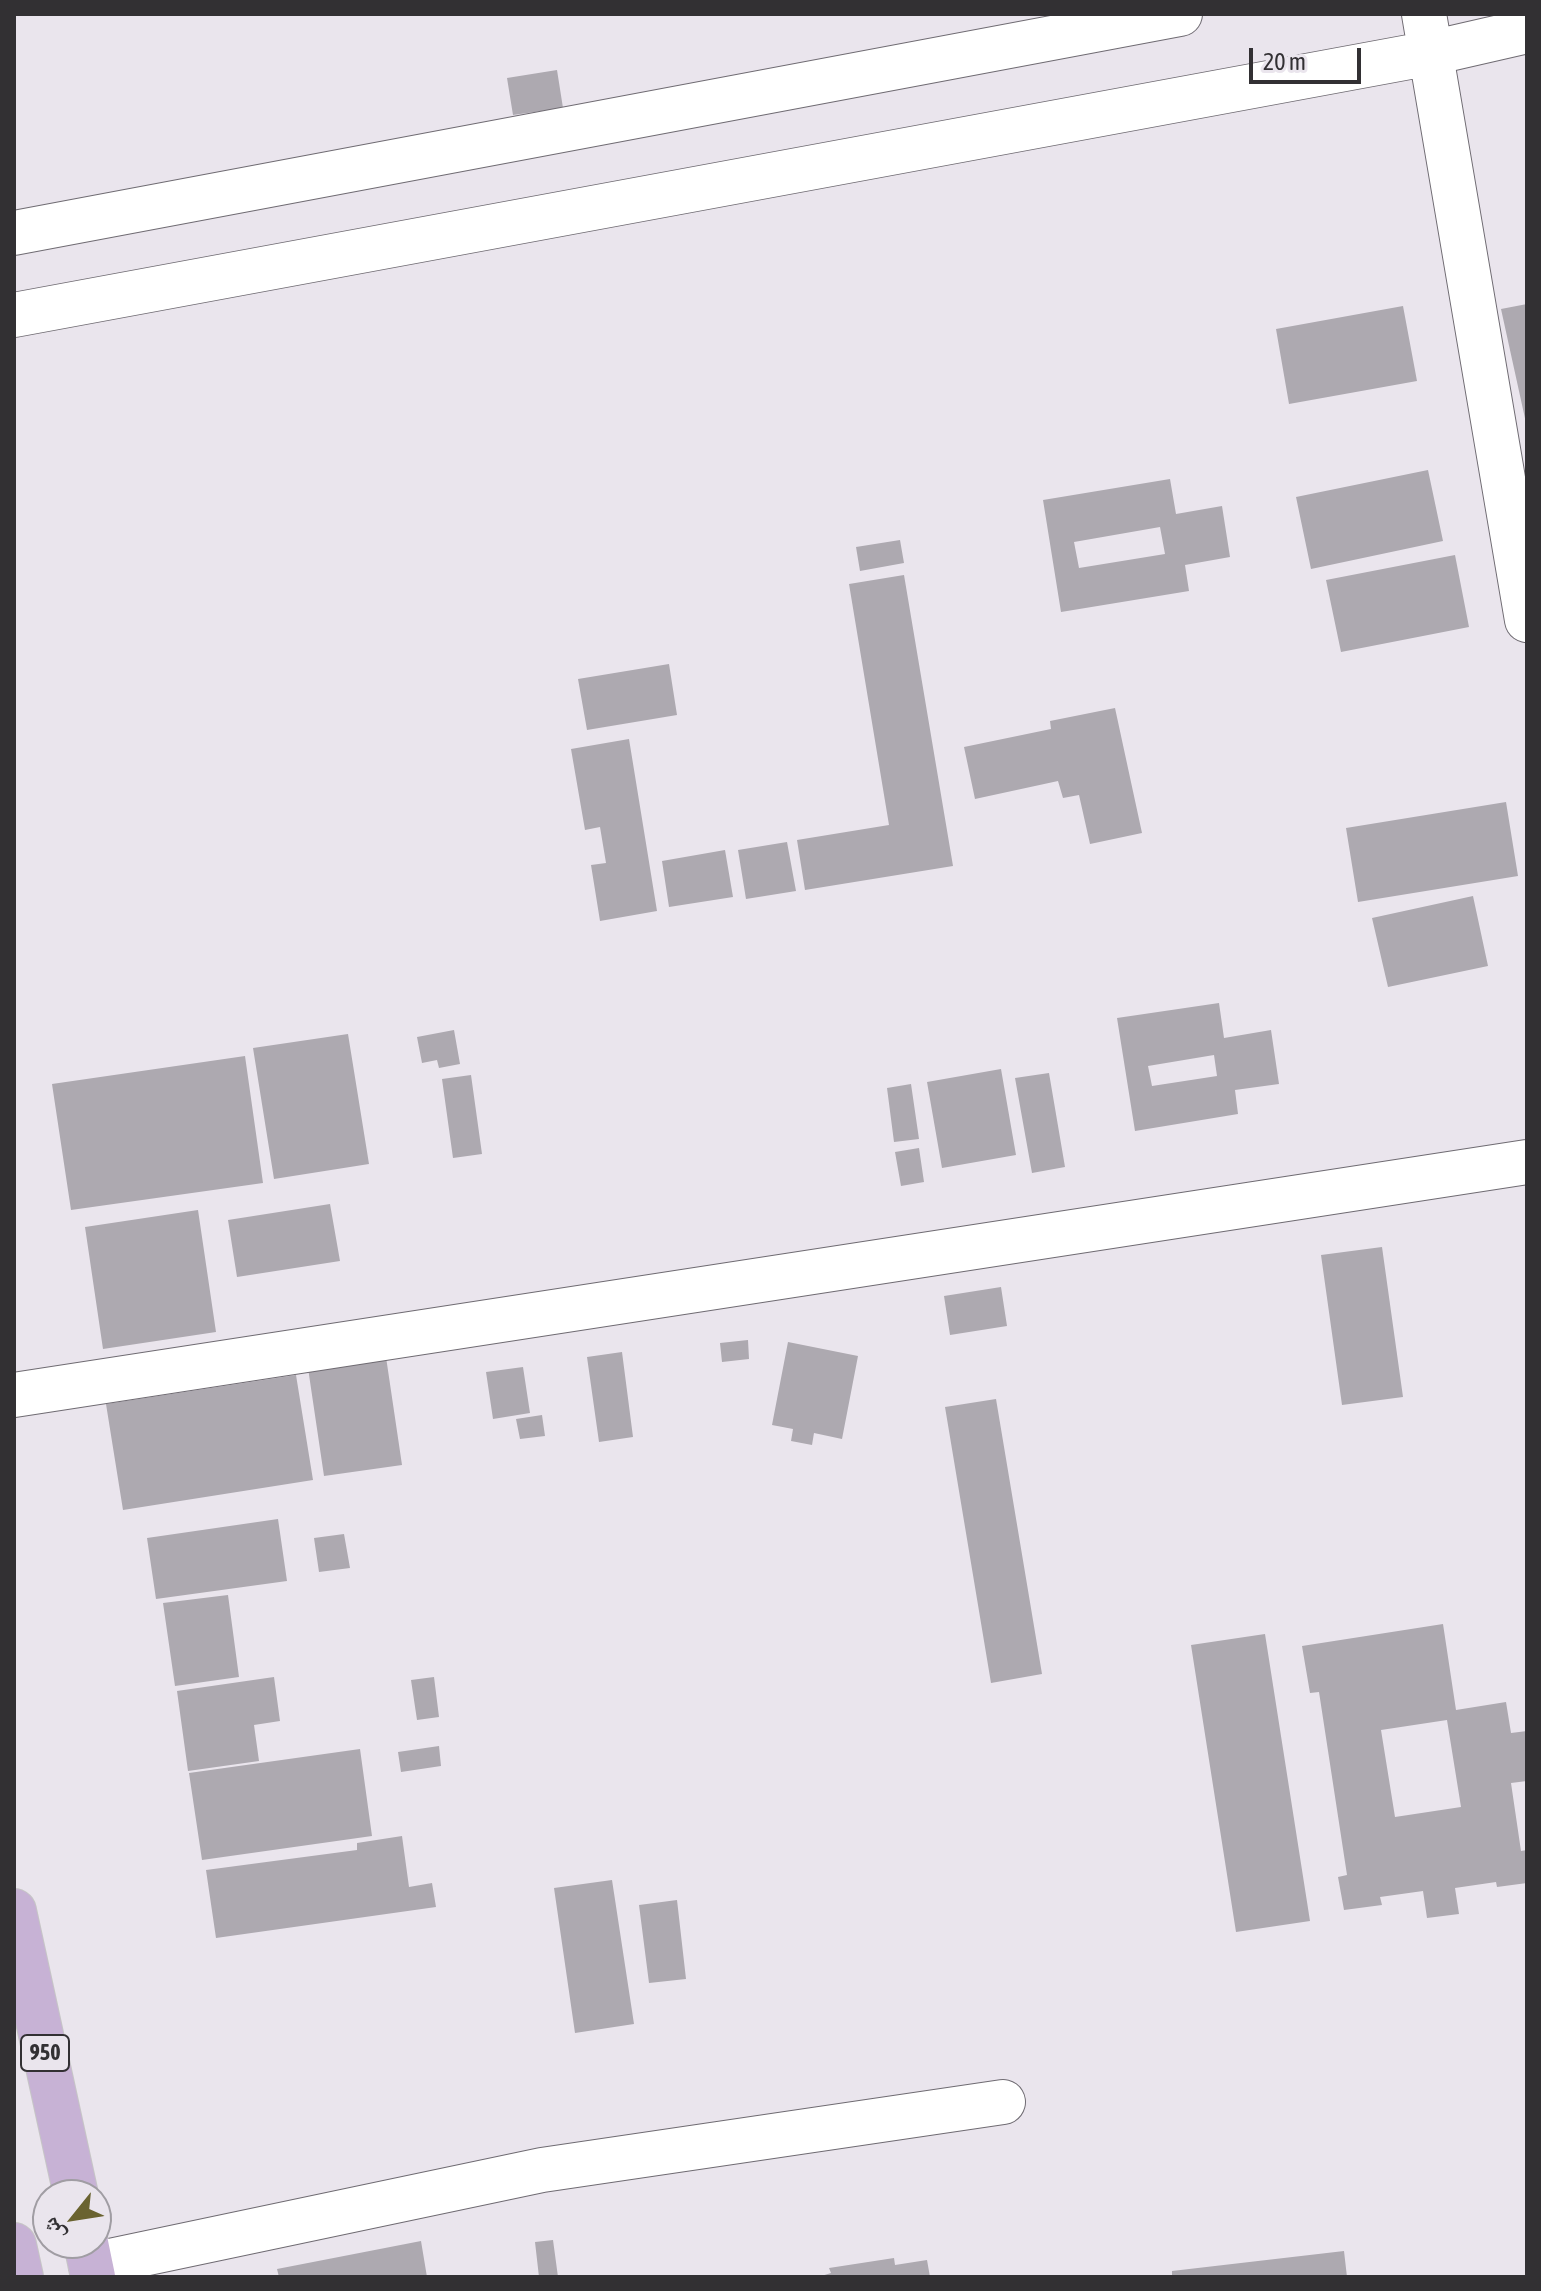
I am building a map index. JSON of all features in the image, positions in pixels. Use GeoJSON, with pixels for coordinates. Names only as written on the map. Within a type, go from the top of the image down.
{"type":"FeatureCollection","features":[{"type":"Feature","properties":{"kind":"main road","name":"950"},"geometry":{"type":"LineString","coordinates":[[14,1911],[73,2179]]}},
{"type":"Feature","properties":{"kind":"main road"},"geometry":{"type":"LineString","coordinates":[[14,2245],[21,2277]]}},
{"type":"Feature","properties":{"kind":"street"},"geometry":{"type":"LineString","coordinates":[[14,233],[1180,14]]}},
{"type":"Feature","properties":{"kind":"street"},"geometry":{"type":"LineString","coordinates":[[14,315],[1427,33],[1527,31]]}},
{"type":"Feature","properties":{"kind":"street"},"geometry":{"type":"LineString","coordinates":[[1427,33],[1516,503],[1527,620]]}},
{"type":"Feature","properties":{"kind":"street"},"geometry":{"type":"LineString","coordinates":[[14,1395],[1527,1162]]}},
{"type":"Feature","properties":{"kind":"street"},"geometry":{"type":"LineString","coordinates":[[90,2262],[542,2170],[1003,2102]]}},
{"type":"Feature","properties":{"kind":"building"},"geometry":{"type":"Polygon","coordinates":[[[557,70],[563,108],[513,115],[507,78],[557,70]]]}},
{"type":"Feature","properties":{"kind":"building"},"geometry":{"type":"Polygon","coordinates":[[[1527,304],[1527,422],[1526,423],[1501,309],[1527,304]]]}},
{"type":"Feature","properties":{"kind":"building"},"geometry":{"type":"Polygon","coordinates":[[[1403,306],[1417,381],[1289,404],[1276,329],[1403,306]]]}},
{"type":"Feature","properties":{"kind":"building"},"geometry":{"type":"Polygon","coordinates":[[[1428,470],[1443,541],[1311,569],[1296,497],[1428,470]]]}},
{"type":"Feature","properties":{"kind":"building"},"geometry":{"type":"Polygon","coordinates":[[[1170,479],[1176,514],[1222,506],[1230,557],[1185,565],[1189,591],[1061,612],[1043,500],[1170,479]],[[1160,527],[1074,542],[1079,568],[1165,554],[1160,527]]]}},
{"type":"Feature","properties":{"kind":"building"},"geometry":{"type":"Polygon","coordinates":[[[900,540],[904,563],[860,571],[856,547],[900,540]]]}},
{"type":"Feature","properties":{"kind":"building"},"geometry":{"type":"Polygon","coordinates":[[[1455,555],[1469,627],[1341,652],[1326,580],[1455,555]]]}},
{"type":"Feature","properties":{"kind":"building"},"geometry":{"type":"Polygon","coordinates":[[[904,575],[953,866],[805,890],[797,840],[889,825],[849,584],[904,575]]]}},
{"type":"Feature","properties":{"kind":"building"},"geometry":{"type":"Polygon","coordinates":[[[669,664],[677,715],[587,730],[578,679],[669,664]]]}},
{"type":"Feature","properties":{"kind":"building"},"geometry":{"type":"Polygon","coordinates":[[[1115,708],[1142,833],[1090,844],[1079,795],[1063,798],[1058,781],[975,799],[964,747],[1051,729],[1050,721],[1115,708]]]}},
{"type":"Feature","properties":{"kind":"building"},"geometry":{"type":"Polygon","coordinates":[[[629,739],[657,911],[600,921],[591,865],[606,863],[600,827],[585,830],[571,749],[629,739]]]}},
{"type":"Feature","properties":{"kind":"building"},"geometry":{"type":"Polygon","coordinates":[[[1506,802],[1518,876],[1358,902],[1346,828],[1506,802]]]}},
{"type":"Feature","properties":{"kind":"building"},"geometry":{"type":"Polygon","coordinates":[[[787,842],[796,891],[746,899],[738,850],[787,842]]]}},
{"type":"Feature","properties":{"kind":"building"},"geometry":{"type":"Polygon","coordinates":[[[725,850],[733,897],[669,907],[662,861],[725,850]]]}},
{"type":"Feature","properties":{"kind":"building"},"geometry":{"type":"Polygon","coordinates":[[[1473,896],[1488,966],[1388,987],[1372,918],[1473,896]]]}},
{"type":"Feature","properties":{"kind":"building"},"geometry":{"type":"Polygon","coordinates":[[[1219,1003],[1224,1038],[1271,1030],[1279,1084],[1235,1090],[1238,1114],[1135,1131],[1117,1018],[1219,1003]],[[1214,1055],[1148,1066],[1152,1086],[1217,1076],[1214,1055]]]}},
{"type":"Feature","properties":{"kind":"building"},"geometry":{"type":"Polygon","coordinates":[[[454,1030],[460,1064],[439,1068],[437,1060],[422,1063],[417,1037],[454,1030]]]}},
{"type":"Feature","properties":{"kind":"building"},"geometry":{"type":"Polygon","coordinates":[[[348,1034],[369,1164],[274,1179],[253,1048],[348,1034]]]}},
{"type":"Feature","properties":{"kind":"building"},"geometry":{"type":"Polygon","coordinates":[[[245,1056],[263,1183],[71,1210],[52,1084],[245,1056]]]}},
{"type":"Feature","properties":{"kind":"building"},"geometry":{"type":"Polygon","coordinates":[[[1001,1069],[1016,1155],[942,1168],[927,1082],[1001,1069]]]}},
{"type":"Feature","properties":{"kind":"building"},"geometry":{"type":"Polygon","coordinates":[[[1049,1073],[1065,1167],[1032,1173],[1015,1078],[1049,1073]]]}},
{"type":"Feature","properties":{"kind":"building"},"geometry":{"type":"Polygon","coordinates":[[[471,1075],[482,1154],[453,1158],[442,1079],[471,1075]]]}},
{"type":"Feature","properties":{"kind":"building"},"geometry":{"type":"Polygon","coordinates":[[[911,1084],[919,1139],[894,1142],[887,1088],[911,1084]]]}},
{"type":"Feature","properties":{"kind":"building"},"geometry":{"type":"Polygon","coordinates":[[[919,1148],[924,1182],[901,1186],[895,1152],[919,1148]]]}},
{"type":"Feature","properties":{"kind":"building"},"geometry":{"type":"Polygon","coordinates":[[[330,1204],[340,1261],[237,1277],[228,1220],[330,1204]]]}},
{"type":"Feature","properties":{"kind":"building"},"geometry":{"type":"Polygon","coordinates":[[[198,1210],[216,1332],[103,1349],[85,1227],[198,1210]]]}},
{"type":"Feature","properties":{"kind":"building"},"geometry":{"type":"Polygon","coordinates":[[[1382,1247],[1403,1397],[1342,1405],[1321,1255],[1382,1247]]]}},
{"type":"Feature","properties":{"kind":"building"},"geometry":{"type":"Polygon","coordinates":[[[1001,1287],[1007,1326],[950,1335],[944,1296],[1001,1287]]]}},
{"type":"Feature","properties":{"kind":"building"},"geometry":{"type":"Polygon","coordinates":[[[748,1340],[749,1359],[722,1362],[720,1343],[748,1340]]]}},
{"type":"Feature","properties":{"kind":"building"},"geometry":{"type":"Polygon","coordinates":[[[788,1342],[858,1356],[842,1439],[814,1433],[812,1445],[791,1441],[793,1429],[772,1425],[788,1342]]]}},
{"type":"Feature","properties":{"kind":"building"},"geometry":{"type":"Polygon","coordinates":[[[622,1352],[633,1437],[599,1442],[587,1357],[622,1352]]]}},
{"type":"Feature","properties":{"kind":"building"},"geometry":{"type":"Polygon","coordinates":[[[386,1357],[402,1465],[324,1476],[308,1368],[386,1357]]]}},
{"type":"Feature","properties":{"kind":"building"},"geometry":{"type":"Polygon","coordinates":[[[523,1367],[530,1413],[493,1419],[486,1372],[523,1367]]]}},
{"type":"Feature","properties":{"kind":"building"},"geometry":{"type":"Polygon","coordinates":[[[296,1375],[313,1480],[123,1510],[106,1404],[296,1375]]]}},
{"type":"Feature","properties":{"kind":"building"},"geometry":{"type":"Polygon","coordinates":[[[996,1399],[1042,1674],[991,1683],[945,1407],[996,1399]]]}},
{"type":"Feature","properties":{"kind":"building"},"geometry":{"type":"Polygon","coordinates":[[[542,1415],[545,1436],[520,1439],[516,1419],[542,1415]]]}},
{"type":"Feature","properties":{"kind":"building"},"geometry":{"type":"Polygon","coordinates":[[[278,1519],[287,1581],[156,1599],[147,1538],[278,1519]]]}},
{"type":"Feature","properties":{"kind":"building"},"geometry":{"type":"Polygon","coordinates":[[[344,1534],[350,1568],[319,1572],[314,1538],[344,1534]]]}},
{"type":"Feature","properties":{"kind":"building"},"geometry":{"type":"Polygon","coordinates":[[[228,1595],[239,1677],[175,1686],[163,1603],[228,1595]]]}},
{"type":"Feature","properties":{"kind":"building"},"geometry":{"type":"Polygon","coordinates":[[[1443,1624],[1456,1710],[1506,1702],[1511,1733],[1527,1731],[1527,1781],[1511,1783],[1521,1851],[1527,1850],[1527,1883],[1497,1887],[1496,1882],[1455,1888],[1459,1914],[1427,1918],[1423,1891],[1380,1897],[1382,1905],[1344,1910],[1338,1877],[1347,1875],[1319,1692],[1310,1693],[1302,1646],[1443,1624]],[[1447,1720],[1381,1730],[1395,1817],[1461,1807],[1447,1720]]]}},
{"type":"Feature","properties":{"kind":"building"},"geometry":{"type":"Polygon","coordinates":[[[1265,1634],[1310,1921],[1236,1932],[1191,1645],[1265,1634]]]}},
{"type":"Feature","properties":{"kind":"building"},"geometry":{"type":"Polygon","coordinates":[[[274,1677],[280,1721],[254,1725],[259,1761],[188,1771],[177,1691],[274,1677]]]}},
{"type":"Feature","properties":{"kind":"building"},"geometry":{"type":"Polygon","coordinates":[[[434,1677],[439,1717],[417,1720],[411,1680],[434,1677]]]}},
{"type":"Feature","properties":{"kind":"building"},"geometry":{"type":"Polygon","coordinates":[[[439,1746],[441,1766],[401,1772],[398,1752],[439,1746]]]}},
{"type":"Feature","properties":{"kind":"building"},"geometry":{"type":"Polygon","coordinates":[[[360,1749],[372,1836],[202,1860],[189,1773],[360,1749]]]}},
{"type":"Feature","properties":{"kind":"building"},"geometry":{"type":"Polygon","coordinates":[[[402,1836],[409,1887],[432,1883],[436,1907],[216,1938],[206,1870],[357,1850],[357,1843],[402,1836]]]}},
{"type":"Feature","properties":{"kind":"building"},"geometry":{"type":"Polygon","coordinates":[[[612,1880],[634,2024],[575,2033],[554,1888],[612,1880]]]}},
{"type":"Feature","properties":{"kind":"building"},"geometry":{"type":"Polygon","coordinates":[[[677,1900],[686,1979],[649,1983],[639,1905],[677,1900]]]}},
{"type":"Feature","properties":{"kind":"building"},"geometry":{"type":"Polygon","coordinates":[[[553,2240],[558,2277],[539,2277],[535,2242],[553,2240]]]}},
{"type":"Feature","properties":{"kind":"building"},"geometry":{"type":"Polygon","coordinates":[[[421,2241],[427,2277],[279,2277],[277,2269],[421,2241]]]}},
{"type":"Feature","properties":{"kind":"building"},"geometry":{"type":"Polygon","coordinates":[[[1344,2251],[1347,2277],[1172,2277],[1172,2271],[1344,2251]]]}},
{"type":"Feature","properties":{"kind":"building"},"geometry":{"type":"Polygon","coordinates":[[[894,2258],[895,2265],[927,2260],[930,2277],[818,2277],[831,2273],[829,2268],[894,2258]]]}}]}
